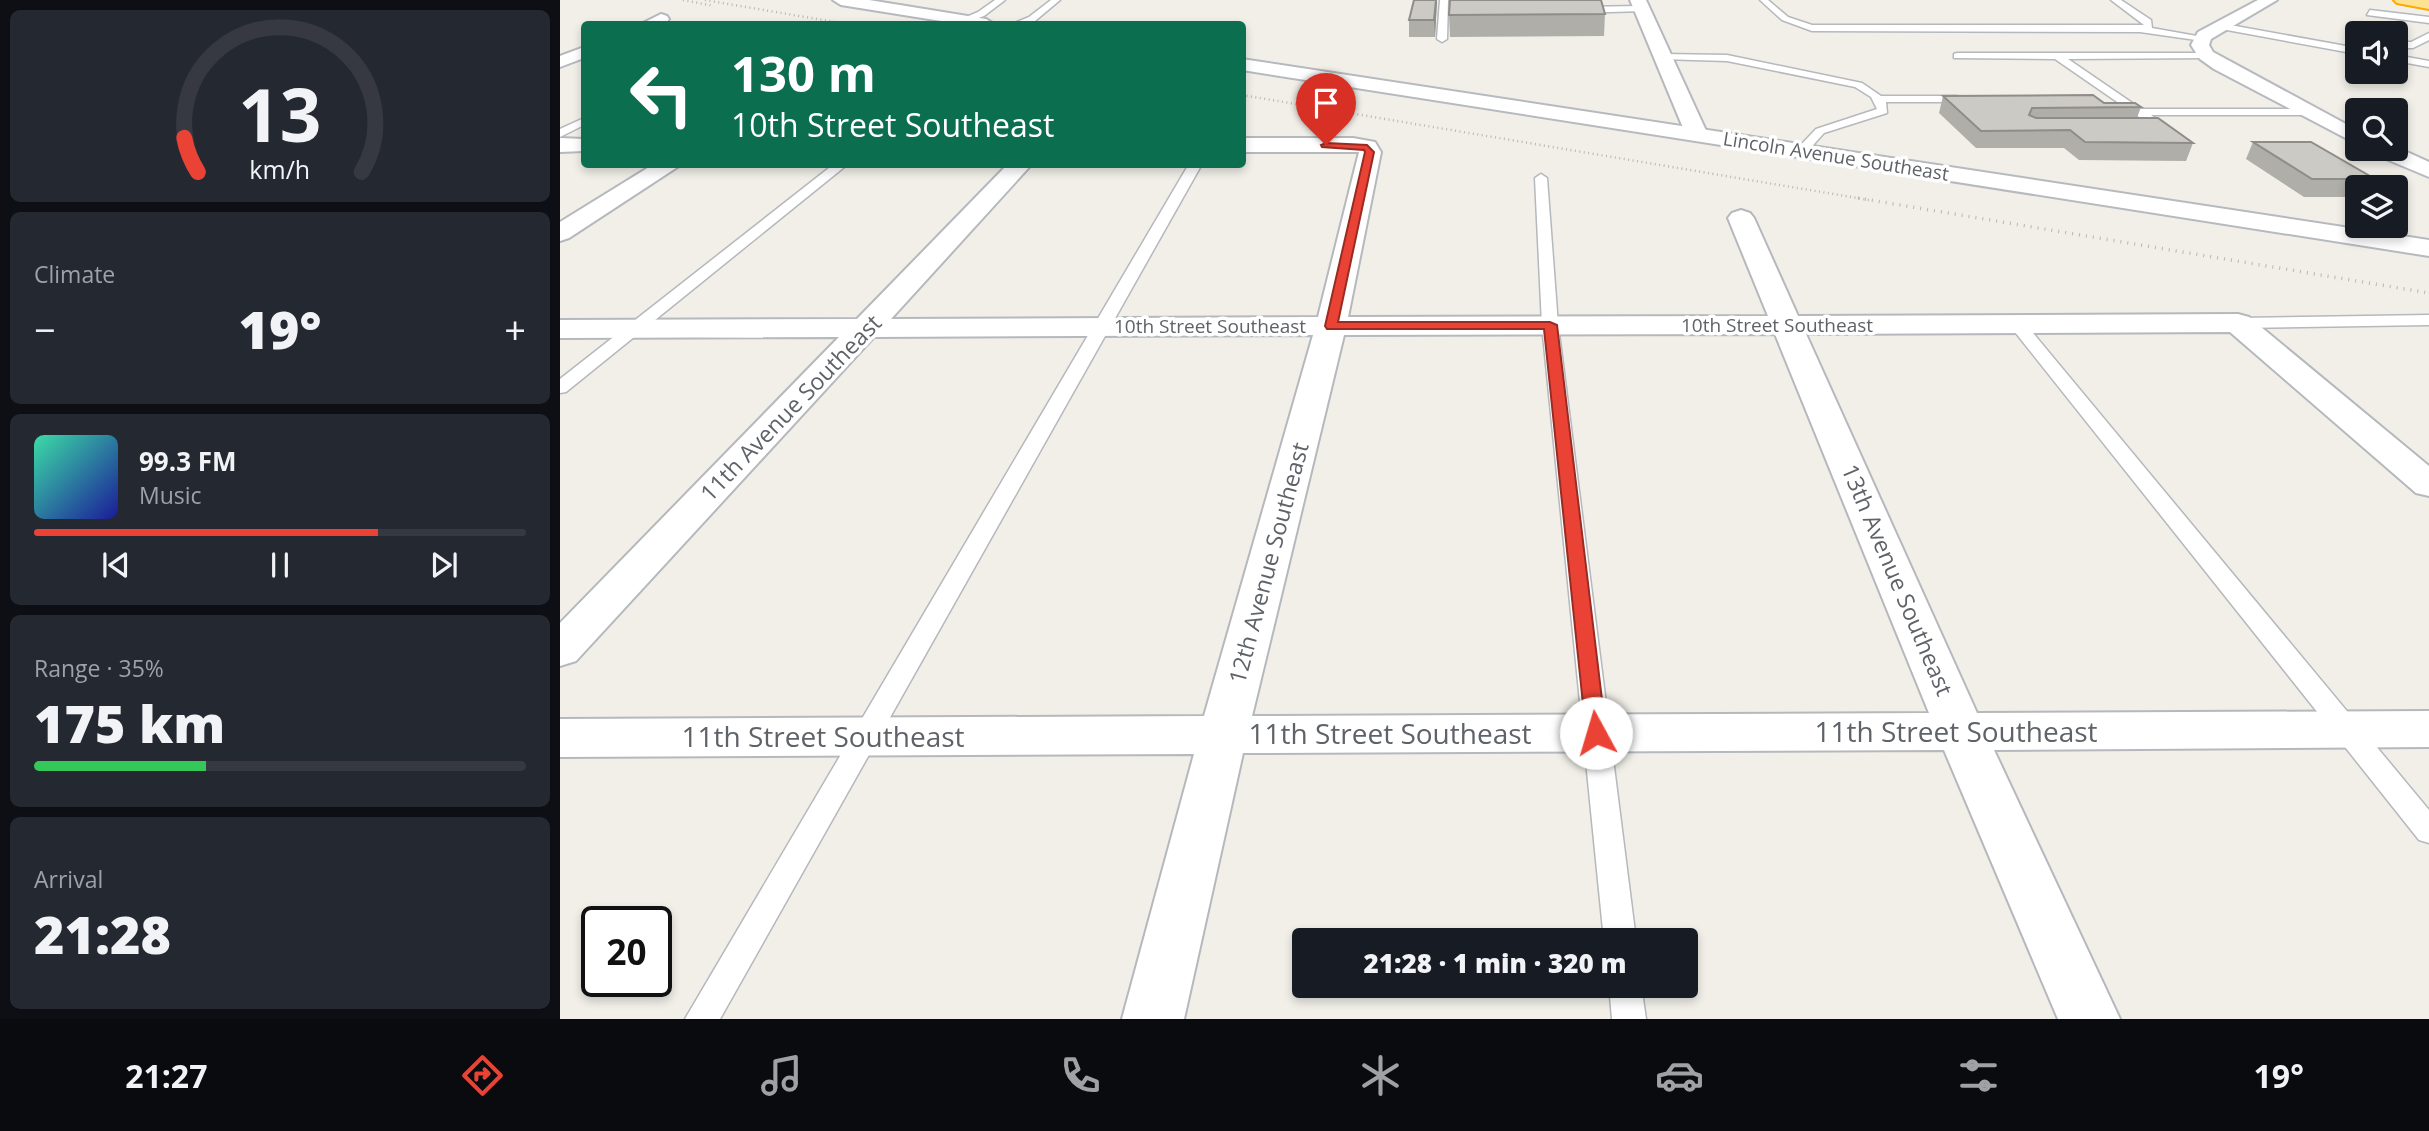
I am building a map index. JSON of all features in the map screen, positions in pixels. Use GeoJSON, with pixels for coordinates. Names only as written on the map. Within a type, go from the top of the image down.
{"type":"FeatureCollection","features":[{"type":"Feature","properties":{"kind":"highway"},"geometry":{"type":"LineString","coordinates":[[2402,0],[2429,4]]}},
{"type":"Feature","properties":{"kind":"street"},"geometry":{"type":"LineString","coordinates":[[841,0],[961,21]]}},
{"type":"Feature","properties":{"kind":"street"},"geometry":{"type":"LineString","coordinates":[[2230,1],[2263,3]]}},
{"type":"Feature","properties":{"kind":"street"},"geometry":{"type":"LineString","coordinates":[[2263,3],[2219,26],[2205,47],[2308,112],[2345,132]]}},
{"type":"Feature","properties":{"kind":"street"},"geometry":{"type":"LineString","coordinates":[[1640,5],[1697,135]]}},
{"type":"Feature","properties":{"kind":"street"},"geometry":{"type":"LineString","coordinates":[[560,45],[581,45]]}},
{"type":"Feature","properties":{"kind":"street"},"geometry":{"type":"LineString","coordinates":[[560,62],[581,53]]}},
{"type":"Feature","properties":{"kind":"street","name":"Lincoln Avenue Southeast"},"geometry":{"type":"LineString","coordinates":[[1246,65],[2429,248]]}},
{"type":"Feature","properties":{"kind":"street"},"geometry":{"type":"LineString","coordinates":[[560,145],[581,145]]}},
{"type":"Feature","properties":{"kind":"street","name":"12th Avenue Southeast"},"geometry":{"type":"LineString","coordinates":[[1153,1019],[1223,735],[1331,326],[1370,152],[1367,147],[1246,145]]}},
{"type":"Feature","properties":{"kind":"street"},"geometry":{"type":"LineString","coordinates":[[2408,161],[2429,170]]}},
{"type":"Feature","properties":{"kind":"street"},"geometry":{"type":"LineString","coordinates":[[560,233],[665,168]]}},
{"type":"Feature","properties":{"kind":"street","name":"11th Avenue Southeast"},"geometry":{"type":"LineString","coordinates":[[560,650],[1017,168]]}},
{"type":"Feature","properties":{"kind":"street","name":"13th Avenue Southeast"},"geometry":{"type":"LineString","coordinates":[[1741,218],[1961,732],[2089,1019]]}},
{"type":"Feature","properties":{"kind":"street"},"geometry":{"type":"LineString","coordinates":[[2238,323],[2429,485]]}},
{"type":"Feature","properties":{"kind":"street","name":"10th Street Southeast"},"geometry":{"type":"LineString","coordinates":[[560,329],[2238,323]]}},
{"type":"Feature","properties":{"kind":"street","name":"11th Street Southeast"},"geometry":{"type":"LineString","coordinates":[[560,738],[2429,729]]}},
{"type":"Feature","properties":{"kind":"lane"},"geometry":{"type":"LineString","coordinates":[[961,21],[981,14],[1001,0]]}},
{"type":"Feature","properties":{"kind":"lane"},"geometry":{"type":"LineString","coordinates":[[1026,21],[1056,0]]}},
{"type":"Feature","properties":{"kind":"lane"},"geometry":{"type":"LineString","coordinates":[[1764,0],[1773,12],[1794,24],[1812,28],[2140,29],[2205,47]]}},
{"type":"Feature","properties":{"kind":"lane"},"geometry":{"type":"LineString","coordinates":[[2115,0],[2148,22],[2149,26],[2140,29]]}},
{"type":"Feature","properties":{"kind":"lane"},"geometry":{"type":"LineString","coordinates":[[1442,39],[1444,5],[1457,10]]}},
{"type":"Feature","properties":{"kind":"lane"},"geometry":{"type":"LineString","coordinates":[[1568,10],[1640,5]]}},
{"type":"Feature","properties":{"kind":"lane"},"geometry":{"type":"LineString","coordinates":[[2370,13],[2429,20]]}},
{"type":"Feature","properties":{"kind":"lane"},"geometry":{"type":"LineString","coordinates":[[2219,26],[2345,49]]}},
{"type":"Feature","properties":{"kind":"lane"},"geometry":{"type":"LineString","coordinates":[[2345,37],[2330,36],[2345,39]]}},
{"type":"Feature","properties":{"kind":"lane"},"geometry":{"type":"LineString","coordinates":[[2408,45],[2429,36]]}},
{"type":"Feature","properties":{"kind":"lane"},"geometry":{"type":"LineString","coordinates":[[2408,46],[2429,46]]}},
{"type":"Feature","properties":{"kind":"lane"},"geometry":{"type":"LineString","coordinates":[[1957,56],[2057,56],[2205,47]]}},
{"type":"Feature","properties":{"kind":"lane"},"geometry":{"type":"LineString","coordinates":[[2057,56],[2162,128],[2137,130]]}},
{"type":"Feature","properties":{"kind":"lane"},"geometry":{"type":"LineString","coordinates":[[1663,57],[1727,58],[1858,85],[1872,91],[1880,99],[1883,111],[1820,131],[1801,151]]}},
{"type":"Feature","properties":{"kind":"lane"},"geometry":{"type":"LineString","coordinates":[[2408,60],[2429,64]]}},
{"type":"Feature","properties":{"kind":"lane"},"geometry":{"type":"LineString","coordinates":[[1880,99],[1957,99]]}},
{"type":"Feature","properties":{"kind":"lane"},"geometry":{"type":"LineString","coordinates":[[2141,112],[2308,112]]}},
{"type":"Feature","properties":{"kind":"lane"},"geometry":{"type":"LineString","coordinates":[[560,134],[581,123]]}},
{"type":"Feature","properties":{"kind":"lane"},"geometry":{"type":"LineString","coordinates":[[560,388],[837,168]]}},
{"type":"Feature","properties":{"kind":"lane"},"geometry":{"type":"LineString","coordinates":[[702,1019],[1194,168]]}},
{"type":"Feature","properties":{"kind":"lane"},"geometry":{"type":"LineString","coordinates":[[1541,178],[1550,325],[1619,928]]}},
{"type":"Feature","properties":{"kind":"lane"},"geometry":{"type":"LineString","coordinates":[[2238,323],[2429,320]]}},
{"type":"Feature","properties":{"kind":"lane"},"geometry":{"type":"LineString","coordinates":[[2017,324],[2429,831]]}},
{"type":"Feature","properties":{"kind":"lane"},"geometry":{"type":"LineString","coordinates":[[1627,998],[1629,1019]]}},
{"type":"Feature","properties":{"kind":"building"},"geometry":{"type":"Polygon","coordinates":[[[1414,0],[1436,0],[1434,20],[1409,20],[1414,0]]]}},
{"type":"Feature","properties":{"kind":"building"},"geometry":{"type":"Polygon","coordinates":[[[1450,0],[1601,0],[1605,14],[1449,15],[1450,0]]]}},
{"type":"Feature","properties":{"kind":"building"},"geometry":{"type":"Polygon","coordinates":[[[2093,95],[2104,103],[2135,103],[2141,107],[2032,108],[2029,115],[2036,118],[2158,118],[2193,143],[2085,142],[2070,130],[1981,131],[1943,96],[2093,95]]]}},
{"type":"Feature","properties":{"kind":"building"},"geometry":{"type":"Polygon","coordinates":[[[2253,142],[2311,142],[2368,175],[2345,175],[2345,179],[2312,179],[2253,142]]]}},
{"type":"Feature","properties":{"kind":"railway"},"geometry":{"type":"LineString","coordinates":[[683,0],[714,6]]}},
{"type":"Feature","properties":{"kind":"railway"},"geometry":{"type":"LineString","coordinates":[[705,0],[829,21]]}},
{"type":"Feature","properties":{"kind":"railway"},"geometry":{"type":"LineString","coordinates":[[1246,96],[1869,200]]}},
{"type":"Feature","properties":{"kind":"railway"},"geometry":{"type":"LineString","coordinates":[[1858,198],[2429,293]]}},
{"type":"Feature","properties":{"kind":"route"},"geometry":{"type":"LineString","coordinates":[[1326,145],[1367,147],[1370,152],[1331,326],[1550,325],[1596,733]]}}]}
